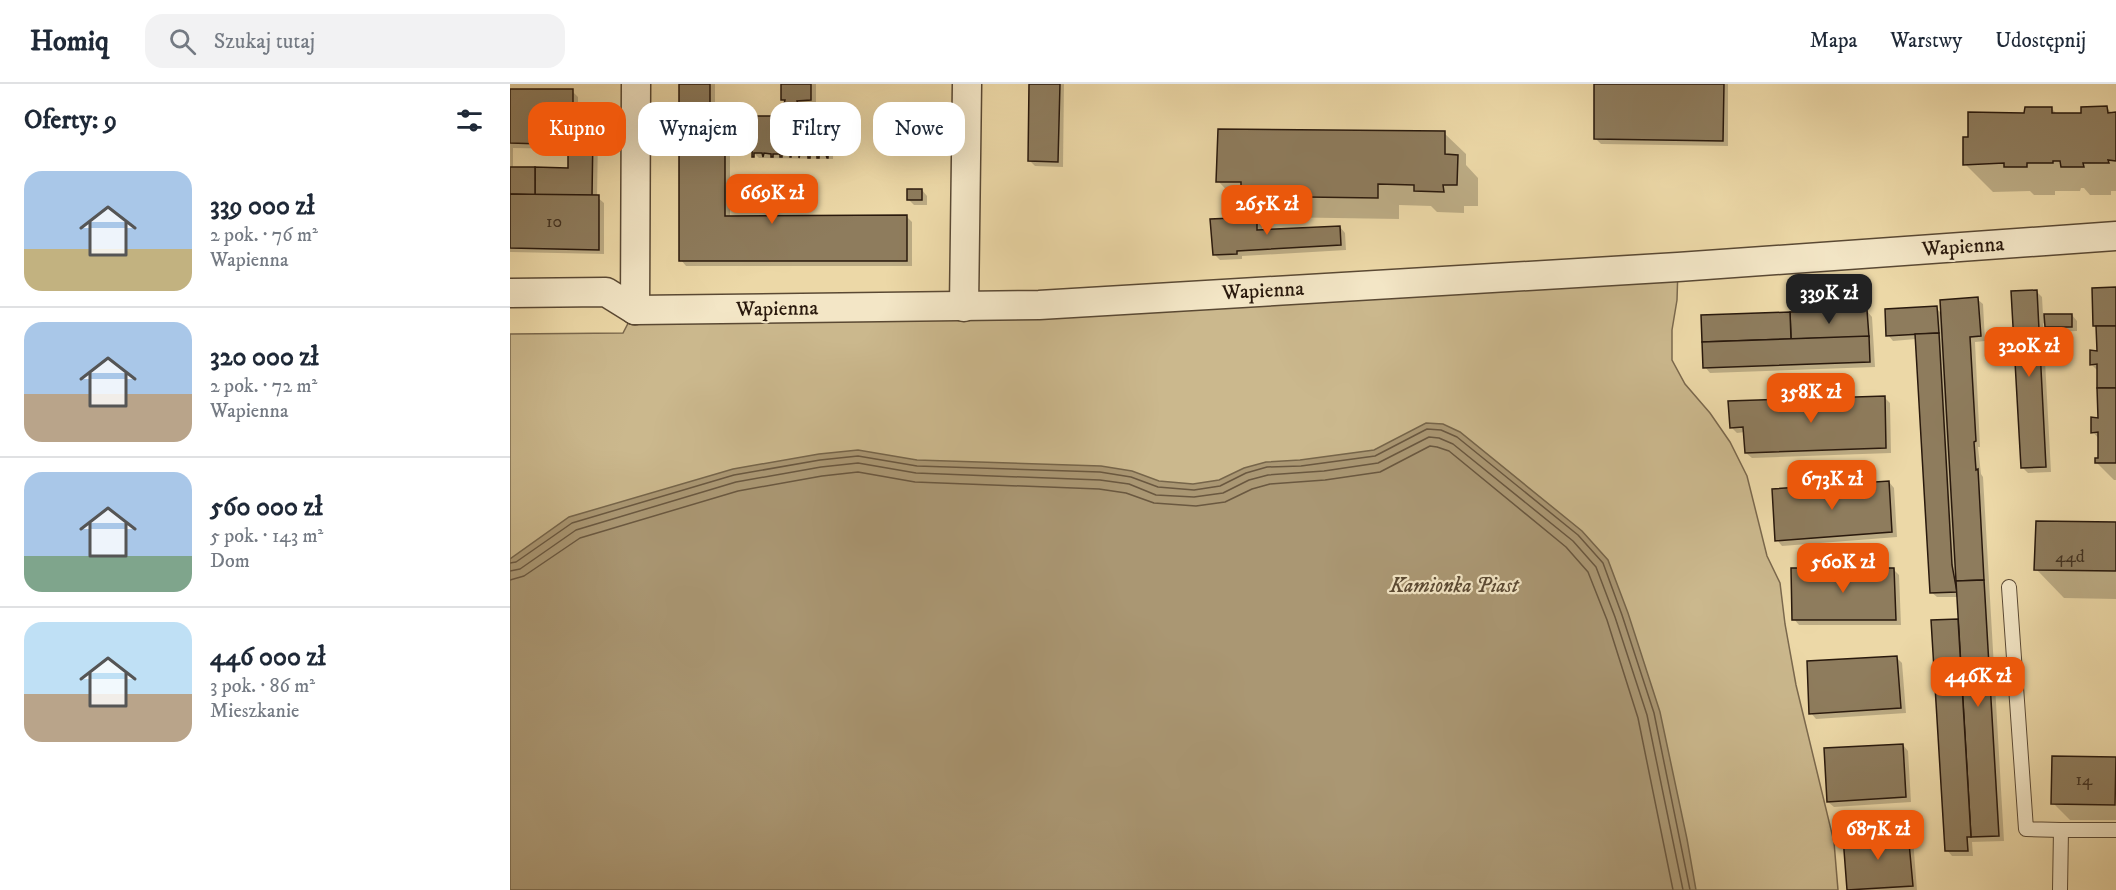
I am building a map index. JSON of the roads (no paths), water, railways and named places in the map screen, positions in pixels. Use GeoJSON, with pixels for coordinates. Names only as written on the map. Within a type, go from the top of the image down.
{"type":"FeatureCollection","features":[{"type":"Feature","properties":{"kind":"street"},"geometry":{"type":"LineString","coordinates":[[634,310],[636,84]]}},
{"type":"Feature","properties":{"kind":"street"},"geometry":{"type":"LineString","coordinates":[[964,307],[967,84]]}},
{"type":"Feature","properties":{"kind":"street","name":"Wapienna"},"geometry":{"type":"LineString","coordinates":[[634,310],[1039,305],[1677,267],[2116,236]]}},
{"type":"Feature","properties":{"kind":"street"},"geometry":{"type":"LineString","coordinates":[[510,293],[606,292],[634,310]]}},
{"type":"Feature","properties":{"kind":"lane"},"geometry":{"type":"LineString","coordinates":[[2009,587],[2026,829],[2116,830]]}},
{"type":"Feature","properties":{"kind":"lane"},"geometry":{"type":"LineString","coordinates":[[2060,890],[2061,830]]}},
{"type":"Feature","properties":{"kind":"water","name":"Kamionka Piast"},"geometry":{"type":"Polygon","coordinates":[[[1426,423],[1443,424],[1460,432],[1582,531],[1608,560],[1660,712],[1696,890],[510,890],[510,559],[569,517],[733,469],[819,454],[858,450],[917,460],[1101,466],[1132,471],[1159,481],[1193,484],[1219,480],[1244,468],[1266,462],[1374,450],[1426,423]]]}}]}
